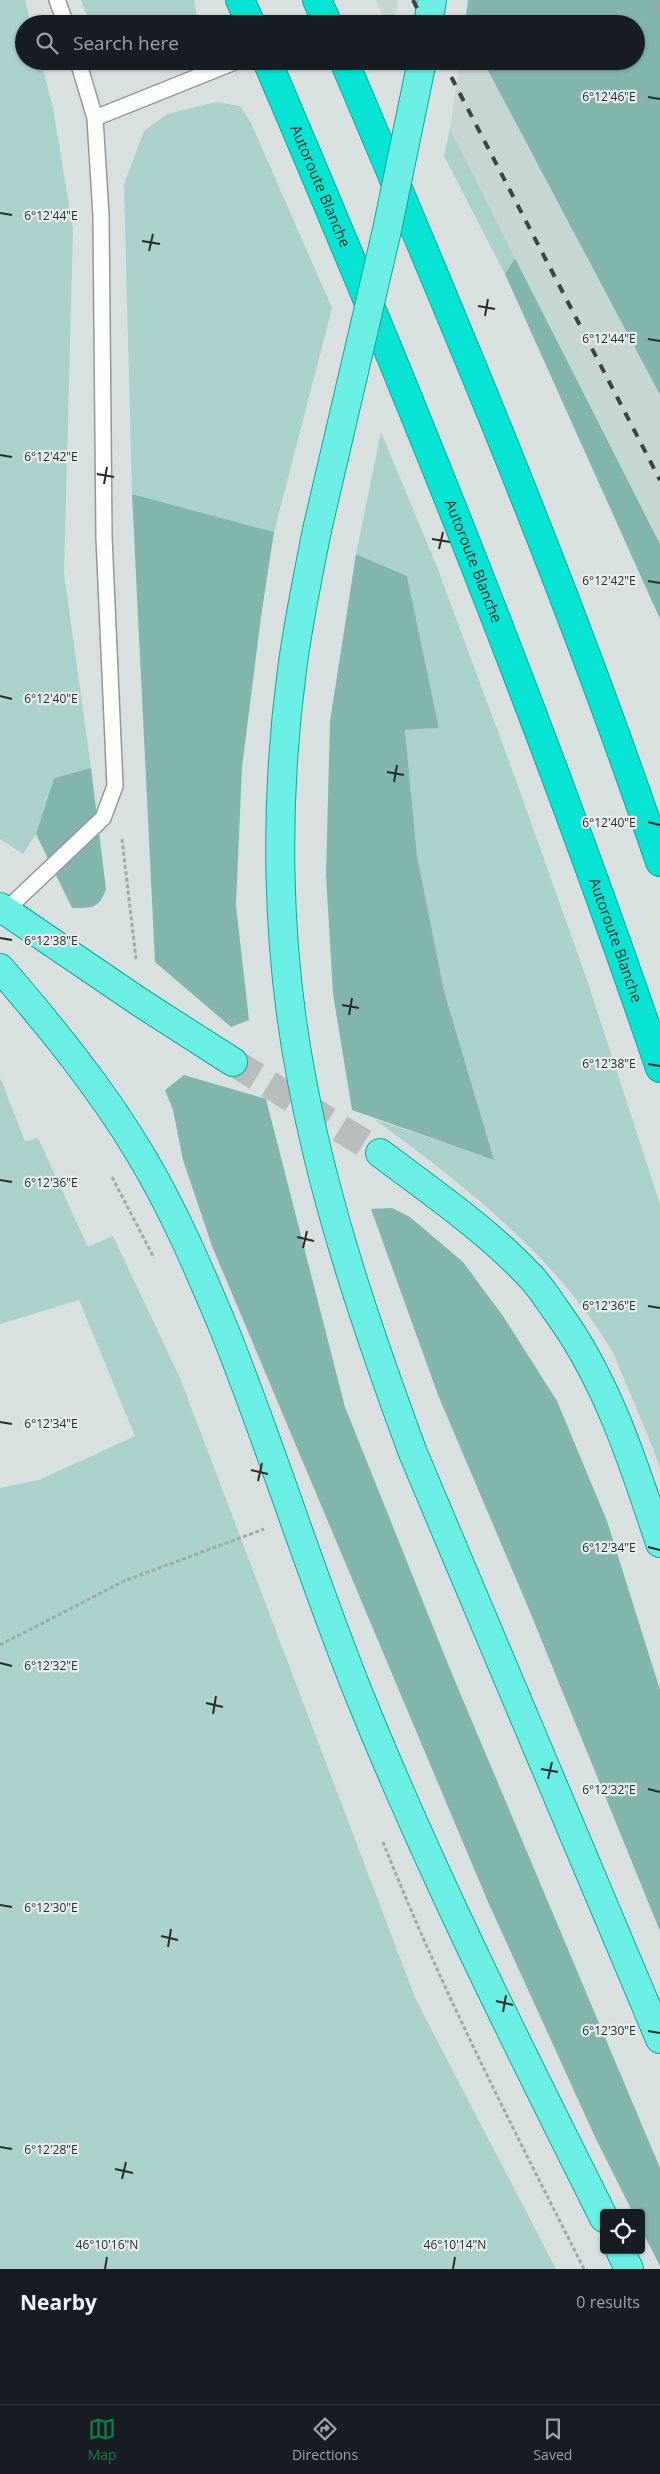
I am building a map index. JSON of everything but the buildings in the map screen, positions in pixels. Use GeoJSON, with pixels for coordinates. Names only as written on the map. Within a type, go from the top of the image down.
{"type":"FeatureCollection","features":[{"type":"Feature","properties":{"kind":"highway"},"geometry":{"type":"LineString","coordinates":[[240,0],[246,15]]}},
{"type":"Feature","properties":{"kind":"highway"},"geometry":{"type":"LineString","coordinates":[[317,0],[324,15]]}},
{"type":"Feature","properties":{"kind":"highway","name":"Autoroute Blanche"},"geometry":{"type":"LineString","coordinates":[[271,70],[392,355],[474,560],[576,828],[660,1068]]}},
{"type":"Feature","properties":{"kind":"highway"},"geometry":{"type":"LineString","coordinates":[[348,70],[482,391],[549,558],[660,862]]}},
{"type":"Feature","properties":{"kind":"main road"},"geometry":{"type":"LineString","coordinates":[[430,15],[432,0]]}},
{"type":"Feature","properties":{"kind":"main road"},"geometry":{"type":"LineString","coordinates":[[420,70],[389,221],[316,530],[292,670],[282,810],[281,882],[291,1014],[302,1081],[323,1178],[344,1255],[380,1362],[413,1452],[660,2039]]}},
{"type":"Feature","properties":{"kind":"main road"},"geometry":{"type":"LineString","coordinates":[[3,908],[141,1003],[233,1062]]}},
{"type":"Feature","properties":{"kind":"main road"},"geometry":{"type":"LineString","coordinates":[[0,968],[34,1007],[110,1107],[140,1154],[189,1246],[253,1401],[359,1694],[420,1841],[468,1945],[600,2210]]}},
{"type":"Feature","properties":{"kind":"main road"},"geometry":{"type":"LineString","coordinates":[[380,1153],[484,1232],[534,1280],[566,1323],[587,1357],[607,1399],[633,1461],[660,1543]]}},
{"type":"Feature","properties":{"kind":"main road"},"geometry":{"type":"LineString","coordinates":[[622,2254],[629,2269]]}},
{"type":"Feature","properties":{"kind":"lane"},"geometry":{"type":"LineString","coordinates":[[57,0],[63,15]]}},
{"type":"Feature","properties":{"kind":"lane"},"geometry":{"type":"LineString","coordinates":[[3,908],[103,818],[115,786],[104,537],[101,216],[96,118],[81,70]]}},
{"type":"Feature","properties":{"kind":"lane"},"geometry":{"type":"LineString","coordinates":[[96,118],[215,70]]}},
{"type":"Feature","properties":{"kind":"path"},"geometry":{"type":"LineString","coordinates":[[652,0],[660,15]]}},
{"type":"Feature","properties":{"kind":"path"},"geometry":{"type":"LineString","coordinates":[[121,836],[141,1003]]}},
{"type":"Feature","properties":{"kind":"path"},"geometry":{"type":"LineString","coordinates":[[0,1645],[124,1581],[295,1518]]}},
{"type":"Feature","properties":{"kind":"shaded area"},"geometry":{"type":"Polygon","coordinates":[[[0,0],[25,0],[29,15],[15,15],[15,70],[43,70],[53,108],[73,229],[64,573],[91,768],[54,778],[36,834],[23,854],[0,839],[0,0]]]}},
{"type":"Feature","properties":{"kind":"shaded area"},"geometry":{"type":"Polygon","coordinates":[[[81,0],[194,0],[196,15],[87,15],[81,0]]]}},
{"type":"Feature","properties":{"kind":"shaded area"},"geometry":{"type":"Polygon","coordinates":[[[376,0],[398,0],[395,15],[382,15],[376,0]]]}},
{"type":"Feature","properties":{"kind":"shaded area"},"geometry":{"type":"Polygon","coordinates":[[[468,0],[660,0],[660,395],[488,70],[645,70],[645,15],[466,15],[468,0]]]}},
{"type":"Feature","properties":{"kind":"shaded area"},"geometry":{"type":"Polygon","coordinates":[[[459,70],[488,70],[660,395],[660,544],[450,129],[459,70]]]}},
{"type":"Feature","properties":{"kind":"shaded area"},"geometry":{"type":"Polygon","coordinates":[[[216,102],[240,106],[251,123],[332,308],[274,532],[132,494],[124,184],[144,131],[167,114],[216,102]]]}},
{"type":"Feature","properties":{"kind":"shaded area"},"geometry":{"type":"Polygon","coordinates":[[[450,129],[515,258],[505,274],[444,156],[450,129]]]}},
{"type":"Feature","properties":{"kind":"shaded area"},"geometry":{"type":"Polygon","coordinates":[[[515,258],[660,544],[660,619],[505,274],[515,258]]]}},
{"type":"Feature","properties":{"kind":"shaded area"},"geometry":{"type":"Polygon","coordinates":[[[381,432],[437,567],[513,772],[587,980],[660,1204],[660,1468],[611,1349],[588,1314],[562,1282],[534,1251],[473,1195],[374,1119],[494,1160],[444,991],[417,856],[405,730],[439,728],[407,576],[356,554],[381,432]]]}},
{"type":"Feature","properties":{"kind":"shaded area"},"geometry":{"type":"Polygon","coordinates":[[[132,494],[274,532],[242,767],[236,905],[249,1020],[231,1027],[155,962],[132,494]]]}},
{"type":"Feature","properties":{"kind":"shaded area"},"geometry":{"type":"Polygon","coordinates":[[[356,554],[407,576],[439,728],[405,730],[417,856],[444,991],[494,1160],[352,1110],[333,994],[326,875],[330,721],[356,554]]]}},
{"type":"Feature","properties":{"kind":"shaded area"},"geometry":{"type":"Polygon","coordinates":[[[91,768],[106,889],[101,900],[94,906],[72,908],[36,834],[54,778],[91,768]]]}},
{"type":"Feature","properties":{"kind":"shaded area"},"geometry":{"type":"Polygon","coordinates":[[[184,1075],[266,1099],[345,1407],[450,1669],[660,2168],[660,2266],[645,2237],[645,2209],[631,2209],[596,2139],[488,1902],[212,1246],[183,1160],[173,1110],[165,1090],[184,1075]]]}},
{"type":"Feature","properties":{"kind":"shaded area"},"geometry":{"type":"Polygon","coordinates":[[[0,1077],[25,1141],[38,1138],[88,1247],[113,1236],[180,1378],[416,2000],[556,2269],[0,2269],[0,1488],[39,1480],[135,1436],[79,1300],[0,1324],[0,1077]]]}},
{"type":"Feature","properties":{"kind":"shaded area"},"geometry":{"type":"Polygon","coordinates":[[[392,1208],[410,1217],[463,1262],[503,1316],[557,1401],[607,1521],[660,1690],[660,1931],[528,1607],[438,1395],[371,1209],[392,1208]]]}},
{"type":"Feature","properties":{"kind":"tunnel"},"geometry":{"type":"LineString","coordinates":[[233,1062],[380,1153]]}},
{"type":"Feature","properties":{"kind":"railway"},"geometry":{"type":"LineString","coordinates":[[413,0],[420,15]]}},
{"type":"Feature","properties":{"kind":"railway"},"geometry":{"type":"LineString","coordinates":[[448,70],[660,480]]}}]}
